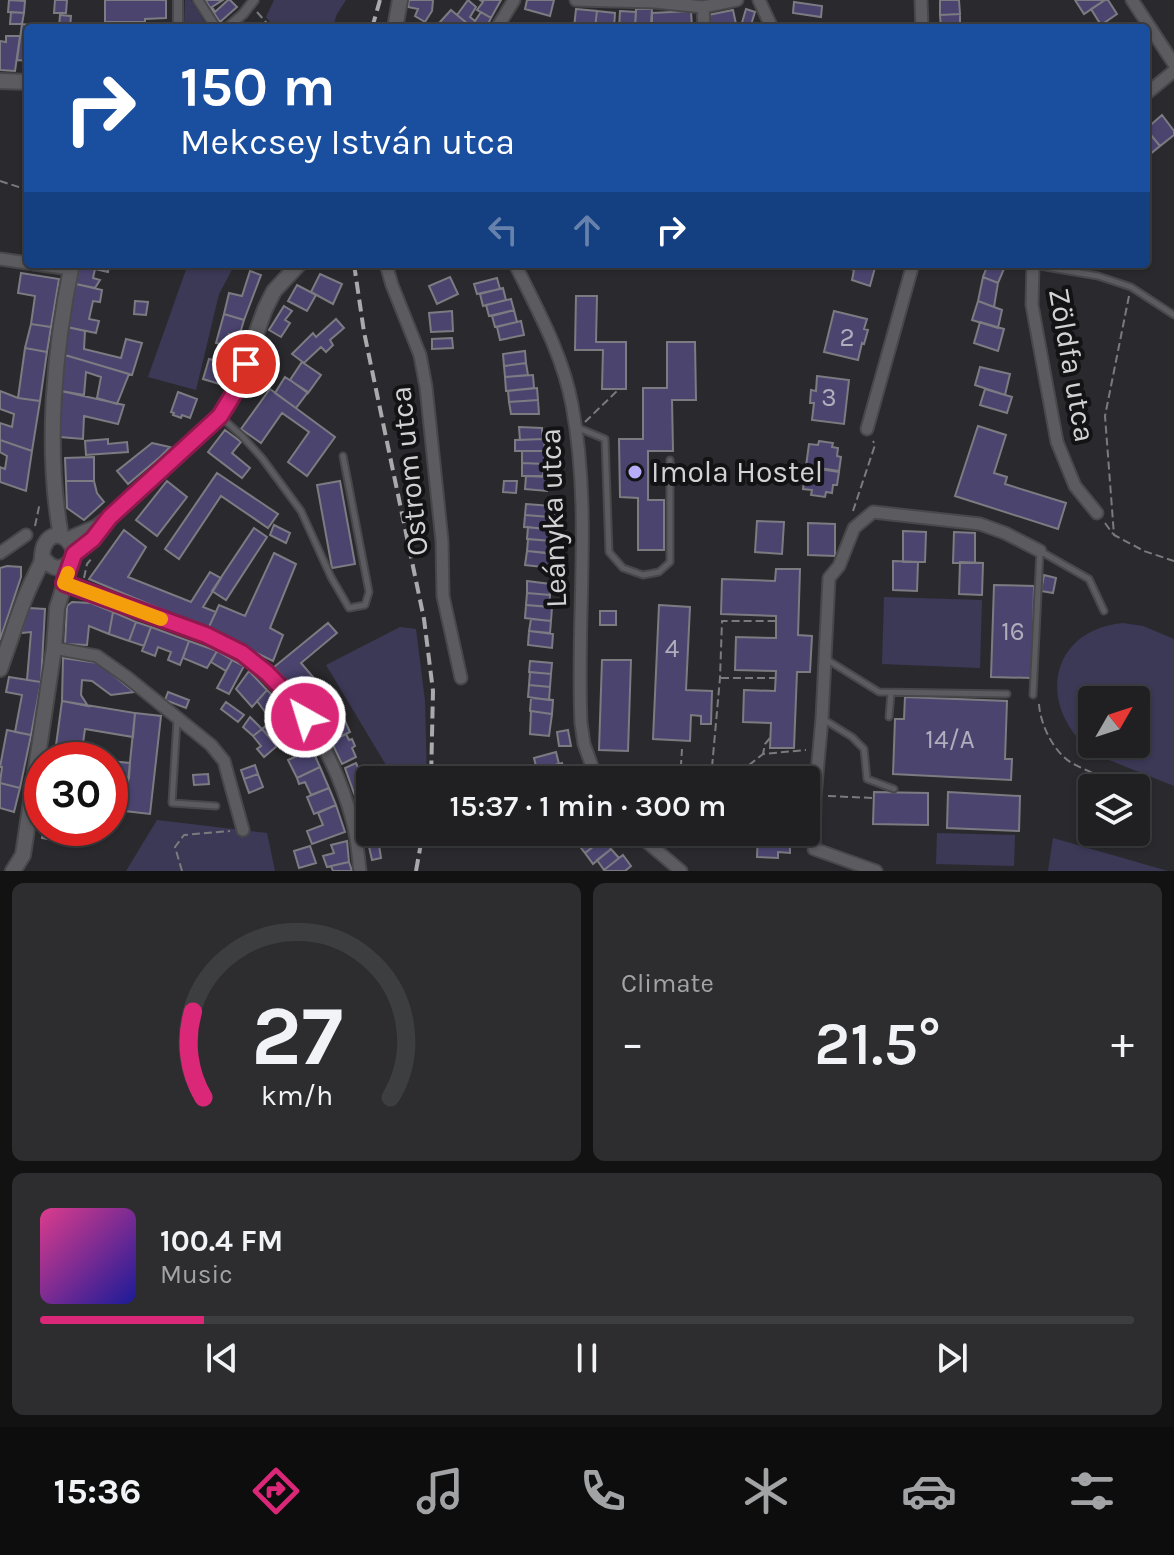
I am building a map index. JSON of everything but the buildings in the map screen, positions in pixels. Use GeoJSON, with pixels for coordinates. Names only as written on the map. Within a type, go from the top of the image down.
{"type":"FeatureCollection","features":[{"type":"Feature","properties":{"kind":"street"},"geometry":{"type":"LineString","coordinates":[[178,0],[178,24]]}},
{"type":"Feature","properties":{"kind":"street"},"geometry":{"type":"LineString","coordinates":[[198,0],[213,24]]}},
{"type":"Feature","properties":{"kind":"street"},"geometry":{"type":"LineString","coordinates":[[396,24],[400,0]]}},
{"type":"Feature","properties":{"kind":"street"},"geometry":{"type":"LineString","coordinates":[[499,24],[514,0]]}},
{"type":"Feature","properties":{"kind":"street"},"geometry":{"type":"LineString","coordinates":[[576,0],[703,7],[737,0]]}},
{"type":"Feature","properties":{"kind":"street"},"geometry":{"type":"LineString","coordinates":[[759,0],[770,24]]}},
{"type":"Feature","properties":{"kind":"street"},"geometry":{"type":"LineString","coordinates":[[921,0],[922,24]]}},
{"type":"Feature","properties":{"kind":"street"},"geometry":{"type":"LineString","coordinates":[[1132,0],[1148,24]]}},
{"type":"Feature","properties":{"kind":"street"},"geometry":{"type":"LineString","coordinates":[[232,24],[252,2]]}},
{"type":"Feature","properties":{"kind":"street"},"geometry":{"type":"LineString","coordinates":[[703,7],[704,24]]}},
{"type":"Feature","properties":{"kind":"street"},"geometry":{"type":"LineString","coordinates":[[1150,27],[1174,64]]}},
{"type":"Feature","properties":{"kind":"street"},"geometry":{"type":"LineString","coordinates":[[1150,91],[1174,71]]}},
{"type":"Feature","properties":{"kind":"street"},"geometry":{"type":"LineString","coordinates":[[0,81],[24,82]]}},
{"type":"Feature","properties":{"kind":"street"},"geometry":{"type":"LineString","coordinates":[[0,259],[24,263]]}},
{"type":"Feature","properties":{"kind":"street"},"geometry":{"type":"LineString","coordinates":[[21,871],[54,648],[57,608],[69,547],[56,506],[53,434],[57,361],[71,268]]}},
{"type":"Feature","properties":{"kind":"street"},"geometry":{"type":"LineString","coordinates":[[69,547],[93,539],[110,517],[220,416],[236,390],[274,291],[295,268]]}},
{"type":"Feature","properties":{"kind":"street","name":"Ostrom utca"},"geometry":{"type":"LineString","coordinates":[[387,268],[420,355],[426,387],[439,514],[443,596],[461,678]]}},
{"type":"Feature","properties":{"kind":"street","name":"Leányka utca"},"geometry":{"type":"LineString","coordinates":[[517,268],[547,328],[572,403],[582,488],[581,711],[584,744],[592,766]]}},
{"type":"Feature","properties":{"kind":"street"},"geometry":{"type":"LineString","coordinates":[[867,429],[912,268]]}},
{"type":"Feature","properties":{"kind":"street","name":"Zöldfa utca"},"geometry":{"type":"LineString","coordinates":[[1033,268],[1032,305],[1057,442],[1075,486],[1097,513]]}},
{"type":"Feature","properties":{"kind":"street"},"geometry":{"type":"LineString","coordinates":[[817,766],[829,578],[839,566],[854,528],[873,512],[980,524],[1040,551]]}},
{"type":"Feature","properties":{"kind":"street"},"geometry":{"type":"LineString","coordinates":[[0,553],[26,535]]}},
{"type":"Feature","properties":{"kind":"street"},"geometry":{"type":"LineString","coordinates":[[0,669],[24,600],[43,558],[46,541],[53,536],[69,547]]}},
{"type":"Feature","properties":{"kind":"street"},"geometry":{"type":"LineString","coordinates":[[43,558],[49,565],[64,567],[69,547]]}},
{"type":"Feature","properties":{"kind":"street"},"geometry":{"type":"LineString","coordinates":[[64,583],[206,635],[242,653],[267,673],[294,701],[335,768],[353,824],[360,871]]}},
{"type":"Feature","properties":{"kind":"street"},"geometry":{"type":"LineString","coordinates":[[54,648],[97,656],[211,745],[224,761],[243,830]]}},
{"type":"Feature","properties":{"kind":"street"},"geometry":{"type":"LineString","coordinates":[[652,846],[681,871]]}},
{"type":"Feature","properties":{"kind":"street"},"geometry":{"type":"LineString","coordinates":[[814,846],[814,849],[876,871]]}},
{"type":"Feature","properties":{"kind":"street"},"geometry":{"type":"LineString","coordinates":[[13,871],[23,855]]}},
{"type":"Feature","properties":{"kind":"lane"},"geometry":{"type":"LineString","coordinates":[[1055,268],[1098,276],[1131,287],[1174,315]]}},
{"type":"Feature","properties":{"kind":"lane"},"geometry":{"type":"LineString","coordinates":[[220,416],[242,436],[301,511],[349,608],[365,605],[369,592],[343,456]]}},
{"type":"Feature","properties":{"kind":"lane"},"geometry":{"type":"LineString","coordinates":[[575,426],[605,439],[609,552],[623,568],[643,575],[659,572],[670,562],[670,460]]}},
{"type":"Feature","properties":{"kind":"lane"},"geometry":{"type":"LineString","coordinates":[[1033,695],[1040,551],[1089,579],[1104,611]]}},
{"type":"Feature","properties":{"kind":"lane"},"geometry":{"type":"LineString","coordinates":[[825,658],[879,692],[1007,694]]}},
{"type":"Feature","properties":{"kind":"lane"},"geometry":{"type":"LineString","coordinates":[[889,717],[891,693]]}},
{"type":"Feature","properties":{"kind":"lane"},"geometry":{"type":"LineString","coordinates":[[822,718],[852,737],[864,749],[867,779],[894,789]]}},
{"type":"Feature","properties":{"kind":"lane"},"geometry":{"type":"LineString","coordinates":[[177,720],[172,803],[216,806]]}},
{"type":"Feature","properties":{"kind":"path"},"geometry":{"type":"LineString","coordinates":[[252,2],[268,24]]}},
{"type":"Feature","properties":{"kind":"path"},"geometry":{"type":"LineString","coordinates":[[0,181],[24,189]]}},
{"type":"Feature","properties":{"kind":"path"},"geometry":{"type":"LineString","coordinates":[[1114,535],[1105,416],[1131,287]]}},
{"type":"Feature","properties":{"kind":"path"},"geometry":{"type":"LineString","coordinates":[[575,426],[589,420],[619,389]]}},
{"type":"Feature","properties":{"kind":"path"},"geometry":{"type":"LineString","coordinates":[[853,513],[875,445],[867,429]]}},
{"type":"Feature","properties":{"kind":"path"},"geometry":{"type":"LineString","coordinates":[[26,535],[35,527],[39,507],[56,506]]}},
{"type":"Feature","properties":{"kind":"path"},"geometry":{"type":"LineString","coordinates":[[1097,513],[1114,535],[1144,551],[1174,561]]}},
{"type":"Feature","properties":{"kind":"path"},"geometry":{"type":"LineString","coordinates":[[712,766],[722,621],[776,621]]}},
{"type":"Feature","properties":{"kind":"path"},"geometry":{"type":"LineString","coordinates":[[720,678],[776,678]]}},
{"type":"Feature","properties":{"kind":"path"},"geometry":{"type":"LineString","coordinates":[[1033,695],[1039,697],[1040,719],[1050,739],[1068,762],[1097,774]]}},
{"type":"Feature","properties":{"kind":"path"},"geometry":{"type":"LineString","coordinates":[[763,754],[770,738]]}},
{"type":"Feature","properties":{"kind":"path"},"geometry":{"type":"LineString","coordinates":[[681,766],[682,749]]}},
{"type":"Feature","properties":{"kind":"path"},"geometry":{"type":"LineString","coordinates":[[748,766],[763,754],[819,749]]}},
{"type":"Feature","properties":{"kind":"path"},"geometry":{"type":"LineString","coordinates":[[820,796],[873,798]]}},
{"type":"Feature","properties":{"kind":"path"},"geometry":{"type":"LineString","coordinates":[[182,871],[175,847],[184,835],[243,830]]}},
{"type":"Feature","properties":{"kind":"shaded area"},"geometry":{"type":"Polygon","coordinates":[[[185,0],[191,0],[206,24],[184,24],[185,0]]]}},
{"type":"Feature","properties":{"kind":"shaded area"},"geometry":{"type":"Polygon","coordinates":[[[274,0],[346,0],[333,24],[272,24],[266,17],[274,0]]]}},
{"type":"Feature","properties":{"kind":"shaded area"},"geometry":{"type":"Polygon","coordinates":[[[187,268],[233,268],[219,294],[196,390],[148,377],[187,268]]]}},
{"type":"Feature","properties":{"kind":"shaded area"},"geometry":{"type":"Polygon","coordinates":[[[884,597],[982,600],[980,668],[882,664],[884,597]]]}},
{"type":"Feature","properties":{"kind":"shaded area"},"geometry":{"type":"Polygon","coordinates":[[[1123,623],[1143,626],[1174,639],[1174,786],[1104,758],[1150,758],[1150,686],[1078,686],[1078,738],[1065,719],[1058,698],[1058,678],[1064,658],[1077,642],[1096,629],[1123,623]]]}},
{"type":"Feature","properties":{"kind":"shaded area"},"geometry":{"type":"Polygon","coordinates":[[[400,627],[416,629],[425,701],[427,766],[387,766],[326,665],[400,627]]]}},
{"type":"Feature","properties":{"kind":"shaded area"},"geometry":{"type":"Polygon","coordinates":[[[157,820],[267,833],[275,871],[126,871],[157,820]]]}},
{"type":"Feature","properties":{"kind":"shaded area"},"geometry":{"type":"Polygon","coordinates":[[[937,833],[1015,835],[1014,866],[936,864],[937,833]]]}},
{"type":"Feature","properties":{"kind":"shaded area"},"geometry":{"type":"Polygon","coordinates":[[[1053,838],[1168,871],[1048,871],[1053,838]]]}},
{"type":"Feature","properties":{"kind":"railway"},"geometry":{"type":"LineString","coordinates":[[373,24],[380,0]]}},
{"type":"Feature","properties":{"kind":"railway"},"geometry":{"type":"LineString","coordinates":[[355,268],[364,332],[424,619],[433,691],[431,766]]}},
{"type":"Feature","properties":{"kind":"railway"},"geometry":{"type":"LineString","coordinates":[[416,871],[420,846]]}},
{"type":"Feature","properties":{"kind":"slow traffic"},"geometry":{"type":"LineString","coordinates":[[68,573],[64,583],[161,619]]}},
{"type":"Feature","properties":{"kind":"place","name":"Imola Hostel"},"geometry":{"type":"Point","coordinates":[635,472]}},
{"type":"Feature","properties":{"kind":"route"},"geometry":{"type":"LineString","coordinates":[[246,364],[236,390],[220,416],[74,554],[64,583],[206,635],[242,653],[267,673],[305,717]]}}]}
